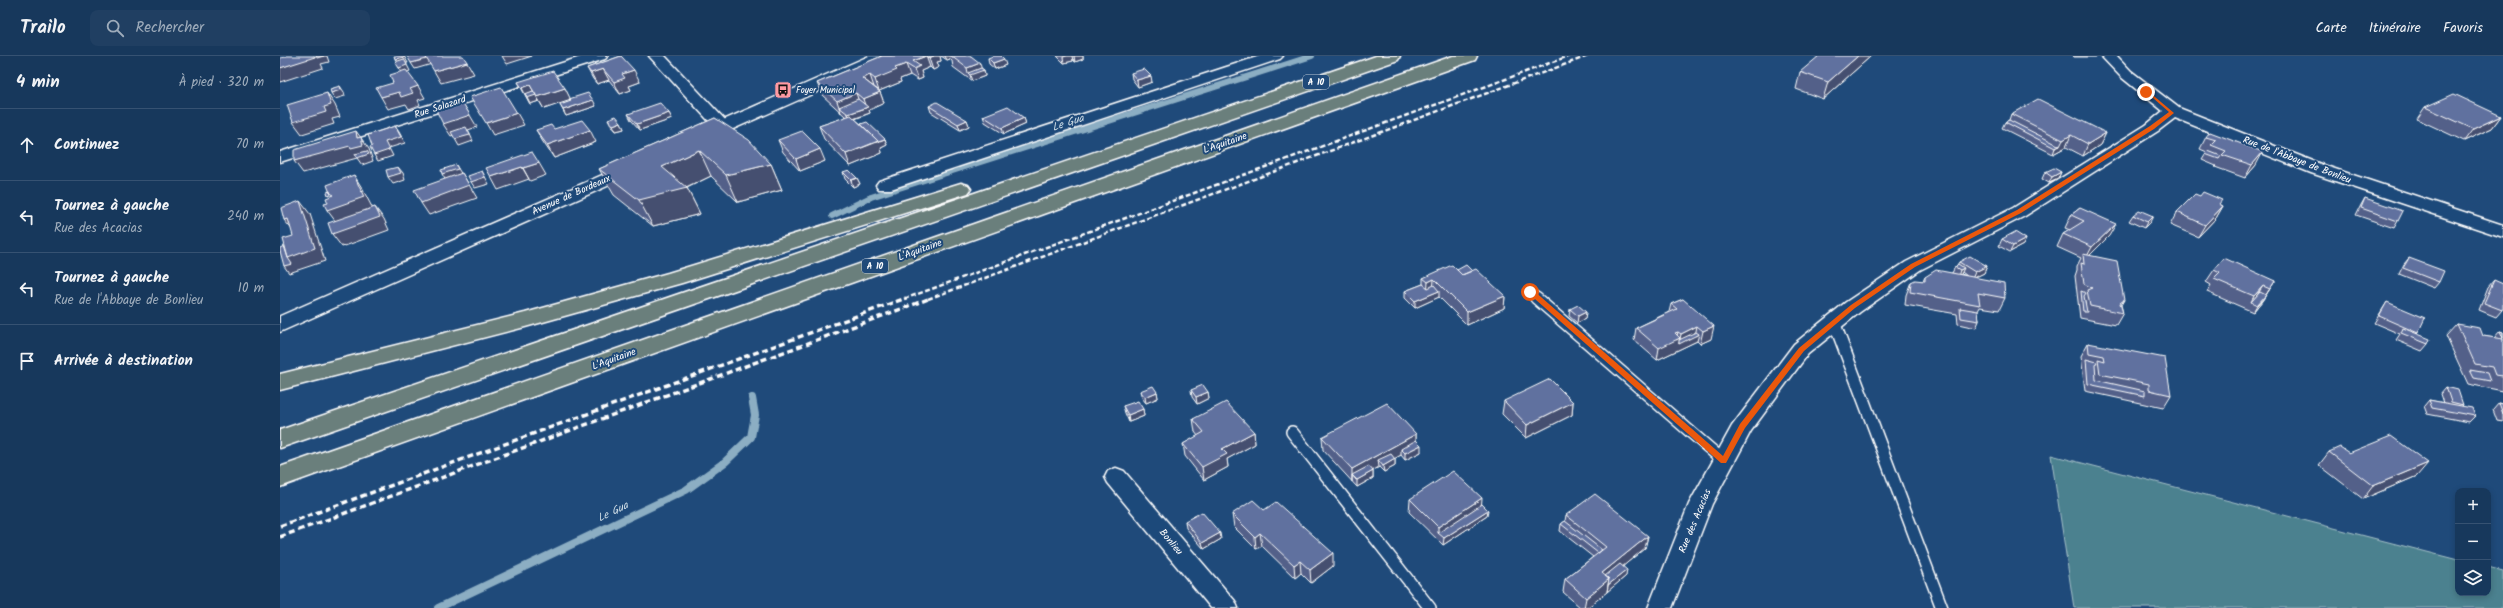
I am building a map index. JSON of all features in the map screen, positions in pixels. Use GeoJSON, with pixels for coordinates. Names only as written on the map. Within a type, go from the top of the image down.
{"type":"FeatureCollection","features":[{"type":"Feature","properties":{"kind":"highway","name":"A 10"},"geometry":{"type":"LineString","coordinates":[[280,439],[1392,56]]}},
{"type":"Feature","properties":{"kind":"highway","name":"L'Aquitaine"},"geometry":{"type":"LineString","coordinates":[[280,477],[1469,56]]}},
{"type":"Feature","properties":{"kind":"highway"},"geometry":{"type":"LineString","coordinates":[[280,382],[518,322],[676,278],[968,186],[1008,188]]}},
{"type":"Feature","properties":{"kind":"main road"},"geometry":{"type":"LineString","coordinates":[[680,146],[883,56]]}},
{"type":"Feature","properties":{"kind":"main road","name":"Avenue de Bordeaux"},"geometry":{"type":"LineString","coordinates":[[280,325],[645,162]]}},
{"type":"Feature","properties":{"kind":"street","name":"Rue Salazard"},"geometry":{"type":"LineString","coordinates":[[280,158],[600,56]]}},
{"type":"Feature","properties":{"kind":"street"},"geometry":{"type":"LineString","coordinates":[[657,56],[723,127]]}},
{"type":"Feature","properties":{"kind":"street"},"geometry":{"type":"LineString","coordinates":[[885,185],[1275,56]]}},
{"type":"Feature","properties":{"kind":"street","name":"Rue de l'Abbaye de Bonlieu"},"geometry":{"type":"LineString","coordinates":[[2109,56],[2126,74],[2173,112],[2317,169],[2503,231]]}},
{"type":"Feature","properties":{"kind":"street","name":"Rue des Acacias"},"geometry":{"type":"LineString","coordinates":[[1660,608],[1701,504],[1743,426],[1802,349],[1834,322],[1913,266],[2019,212],[2152,128],[2173,112]]}},
{"type":"Feature","properties":{"kind":"street","name":"Bonlieu"},"geometry":{"type":"LineString","coordinates":[[1116,477],[1226,608]]}},
{"type":"Feature","properties":{"kind":"lane"},"geometry":{"type":"LineString","coordinates":[[1530,292],[1724,461]]}},
{"type":"Feature","properties":{"kind":"lane"},"geometry":{"type":"LineString","coordinates":[[1834,322],[1942,608]]}},
{"type":"Feature","properties":{"kind":"lane"},"geometry":{"type":"LineString","coordinates":[[1292,432],[1430,608]]}},
{"type":"Feature","properties":{"kind":"green space"},"geometry":{"type":"Polygon","coordinates":[[[2051,455],[2455,559],[2455,596],[2491,596],[2491,568],[2503,571],[2503,608],[2074,608],[2051,455]]]}},
{"type":"Feature","properties":{"kind":"building"},"geometry":{"type":"Polygon","coordinates":[[[286,56],[315,57],[280,68],[280,58],[286,56]]]}},
{"type":"Feature","properties":{"kind":"building"},"geometry":{"type":"Polygon","coordinates":[[[394,56],[404,56],[405,57],[395,59],[394,56]]]}},
{"type":"Feature","properties":{"kind":"building"},"geometry":{"type":"Polygon","coordinates":[[[407,56],[425,56],[427,59],[411,63],[407,56]]]}},
{"type":"Feature","properties":{"kind":"building"},"geometry":{"type":"Polygon","coordinates":[[[425,56],[463,56],[467,62],[434,71],[425,56]]]}},
{"type":"Feature","properties":{"kind":"building"},"geometry":{"type":"Polygon","coordinates":[[[621,56],[634,70],[622,74],[625,78],[614,82],[603,69],[591,73],[587,68],[621,56]]]}},
{"type":"Feature","properties":{"kind":"building"},"geometry":{"type":"Polygon","coordinates":[[[882,56],[926,56],[913,61],[920,66],[914,69],[906,64],[895,68],[897,70],[875,79],[870,75],[862,78],[880,92],[863,99],[856,93],[837,101],[817,83],[882,56]]]}},
{"type":"Feature","properties":{"kind":"building"},"geometry":{"type":"Polygon","coordinates":[[[951,56],[971,56],[980,63],[967,68],[951,56]]]}},
{"type":"Feature","properties":{"kind":"building"},"geometry":{"type":"Polygon","coordinates":[[[993,56],[1001,56],[1004,59],[993,63],[988,58],[993,56]]]}},
{"type":"Feature","properties":{"kind":"building"},"geometry":{"type":"Polygon","coordinates":[[[1819,56],[1858,56],[1828,82],[1800,72],[1819,56]]]}},
{"type":"Feature","properties":{"kind":"building"},"geometry":{"type":"Polygon","coordinates":[[[404,59],[407,65],[399,68],[395,62],[404,59]]]}},
{"type":"Feature","properties":{"kind":"building"},"geometry":{"type":"Polygon","coordinates":[[[981,68],[984,70],[970,75],[968,73],[981,68]]]}},
{"type":"Feature","properties":{"kind":"building"},"geometry":{"type":"Polygon","coordinates":[[[1144,69],[1151,76],[1137,80],[1131,73],[1144,69]]]}},
{"type":"Feature","properties":{"kind":"building"},"geometry":{"type":"Polygon","coordinates":[[[406,70],[418,86],[410,89],[413,93],[401,97],[399,92],[381,97],[376,88],[393,83],[390,75],[406,70]]]}},
{"type":"Feature","properties":{"kind":"building"},"geometry":{"type":"Polygon","coordinates":[[[553,71],[565,88],[537,97],[530,85],[522,88],[518,82],[553,71]]]}},
{"type":"Feature","properties":{"kind":"building"},"geometry":{"type":"Polygon","coordinates":[[[340,86],[341,90],[331,93],[330,89],[340,86]]]}},
{"type":"Feature","properties":{"kind":"building"},"geometry":{"type":"Polygon","coordinates":[[[501,87],[517,113],[486,123],[470,97],[501,87]]]}},
{"type":"Feature","properties":{"kind":"building"},"geometry":{"type":"Polygon","coordinates":[[[533,91],[536,95],[527,98],[525,94],[533,91]]]}},
{"type":"Feature","properties":{"kind":"building"},"geometry":{"type":"Polygon","coordinates":[[[327,93],[331,105],[324,107],[326,112],[293,122],[287,105],[327,93]]]}},
{"type":"Feature","properties":{"kind":"building"},"geometry":{"type":"Polygon","coordinates":[[[588,93],[593,100],[563,110],[560,105],[571,101],[569,99],[588,93]]]}},
{"type":"Feature","properties":{"kind":"building"},"geometry":{"type":"Polygon","coordinates":[[[2454,94],[2501,116],[2473,129],[2425,107],[2454,94]]]}},
{"type":"Feature","properties":{"kind":"building"},"geometry":{"type":"Polygon","coordinates":[[[858,99],[868,107],[848,114],[839,107],[858,99]]]}},
{"type":"Feature","properties":{"kind":"building"},"geometry":{"type":"Polygon","coordinates":[[[2038,99],[2106,133],[2088,144],[2071,135],[2063,140],[2011,114],[2038,99]]]}},
{"type":"Feature","properties":{"kind":"building"},"geometry":{"type":"Polygon","coordinates":[[[461,100],[470,115],[443,124],[435,108],[461,100]]]}},
{"type":"Feature","properties":{"kind":"building"},"geometry":{"type":"Polygon","coordinates":[[[937,102],[967,120],[958,124],[929,106],[937,102]]]}},
{"type":"Feature","properties":{"kind":"building"},"geometry":{"type":"Polygon","coordinates":[[[660,103],[669,113],[637,124],[628,114],[660,103]]]}},
{"type":"Feature","properties":{"kind":"building"},"geometry":{"type":"Polygon","coordinates":[[[1008,106],[1024,118],[1002,128],[983,116],[1008,106]]]}},
{"type":"Feature","properties":{"kind":"building"},"geometry":{"type":"Polygon","coordinates":[[[851,115],[878,141],[846,154],[819,126],[851,115]]]}},
{"type":"Feature","properties":{"kind":"building"},"geometry":{"type":"Polygon","coordinates":[[[616,116],[621,122],[613,125],[608,119],[616,116]]]}},
{"type":"Feature","properties":{"kind":"building"},"geometry":{"type":"Polygon","coordinates":[[[715,118],[749,140],[771,164],[726,175],[699,150],[662,167],[687,188],[639,200],[599,169],[715,118]]]}},
{"type":"Feature","properties":{"kind":"building"},"geometry":{"type":"Polygon","coordinates":[[[582,120],[590,130],[547,145],[536,130],[551,125],[554,129],[582,120]]]}},
{"type":"Feature","properties":{"kind":"building"},"geometry":{"type":"Polygon","coordinates":[[[2009,120],[2060,146],[2055,148],[2005,122],[2009,120]]]}},
{"type":"Feature","properties":{"kind":"building"},"geometry":{"type":"Polygon","coordinates":[[[867,122],[885,139],[878,141],[861,124],[867,122]]]}},
{"type":"Feature","properties":{"kind":"building"},"geometry":{"type":"Polygon","coordinates":[[[395,126],[401,137],[385,142],[389,150],[374,155],[370,147],[372,146],[368,135],[395,126]]]}},
{"type":"Feature","properties":{"kind":"building"},"geometry":{"type":"Polygon","coordinates":[[[466,127],[470,135],[455,139],[451,132],[466,127]]]}},
{"type":"Feature","properties":{"kind":"building"},"geometry":{"type":"Polygon","coordinates":[[[356,131],[357,138],[361,137],[363,145],[351,148],[350,146],[294,161],[294,150],[356,131]]]}},
{"type":"Feature","properties":{"kind":"building"},"geometry":{"type":"Polygon","coordinates":[[[802,131],[820,149],[796,159],[778,140],[802,131]]]}},
{"type":"Feature","properties":{"kind":"building"},"geometry":{"type":"Polygon","coordinates":[[[2210,132],[2263,152],[2252,165],[2222,155],[2226,151],[2211,145],[2216,140],[2206,137],[2210,132]]]}},
{"type":"Feature","properties":{"kind":"building"},"geometry":{"type":"Polygon","coordinates":[[[367,151],[369,154],[357,158],[355,154],[367,151]]]}},
{"type":"Feature","properties":{"kind":"building"},"geometry":{"type":"Polygon","coordinates":[[[2208,151],[2221,156],[2219,159],[2205,154],[2208,151]]]}},
{"type":"Feature","properties":{"kind":"building"},"geometry":{"type":"Polygon","coordinates":[[[532,152],[539,163],[491,177],[486,168],[532,152]]]}},
{"type":"Feature","properties":{"kind":"building"},"geometry":{"type":"Polygon","coordinates":[[[456,165],[458,169],[442,174],[441,170],[456,165]]]}},
{"type":"Feature","properties":{"kind":"building"},"geometry":{"type":"Polygon","coordinates":[[[398,167],[401,173],[388,177],[386,170],[398,167]]]}},
{"type":"Feature","properties":{"kind":"building"},"geometry":{"type":"Polygon","coordinates":[[[2054,168],[2061,172],[2052,177],[2045,172],[2054,168]]]}},
{"type":"Feature","properties":{"kind":"building"},"geometry":{"type":"Polygon","coordinates":[[[849,170],[857,178],[851,180],[843,172],[849,170]]]}},
{"type":"Feature","properties":{"kind":"building"},"geometry":{"type":"Polygon","coordinates":[[[482,171],[485,177],[471,182],[468,176],[482,171]]]}},
{"type":"Feature","properties":{"kind":"building"},"geometry":{"type":"Polygon","coordinates":[[[462,173],[469,185],[421,203],[414,190],[462,173]]]}},
{"type":"Feature","properties":{"kind":"building"},"geometry":{"type":"Polygon","coordinates":[[[354,175],[364,197],[327,210],[324,204],[328,203],[326,198],[334,195],[330,193],[327,185],[354,175]]]}},
{"type":"Feature","properties":{"kind":"building"},"geometry":{"type":"Polygon","coordinates":[[[2203,192],[2222,200],[2219,204],[2223,206],[2205,225],[2177,212],[2195,194],[2200,196],[2203,192]]]}},
{"type":"Feature","properties":{"kind":"building"},"geometry":{"type":"Polygon","coordinates":[[[2365,198],[2403,211],[2398,221],[2361,208],[2365,198]]]}},
{"type":"Feature","properties":{"kind":"building"},"geometry":{"type":"Polygon","coordinates":[[[300,201],[315,248],[288,258],[283,239],[293,236],[288,219],[284,220],[281,208],[300,201]]]}},
{"type":"Feature","properties":{"kind":"building"},"geometry":{"type":"Polygon","coordinates":[[[375,207],[380,217],[332,234],[328,223],[375,207]]]}},
{"type":"Feature","properties":{"kind":"building"},"geometry":{"type":"Polygon","coordinates":[[[2080,208],[2116,224],[2092,247],[2063,234],[2084,221],[2071,215],[2080,208]]]}},
{"type":"Feature","properties":{"kind":"building"},"geometry":{"type":"Polygon","coordinates":[[[2139,210],[2153,216],[2147,222],[2133,215],[2139,210]]]}},
{"type":"Feature","properties":{"kind":"building"},"geometry":{"type":"Polygon","coordinates":[[[2015,232],[2026,239],[2013,246],[2002,239],[2015,232]]]}},
{"type":"Feature","properties":{"kind":"building"},"geometry":{"type":"Polygon","coordinates":[[[284,246],[288,258],[292,264],[284,266],[280,248],[284,246]]]}},
{"type":"Feature","properties":{"kind":"building"},"geometry":{"type":"Polygon","coordinates":[[[2083,254],[2117,261],[2124,300],[2120,303],[2123,313],[2090,306],[2087,290],[2092,288],[2084,284],[2081,263],[2084,264],[2083,254]]]}},
{"type":"Feature","properties":{"kind":"building"},"geometry":{"type":"Polygon","coordinates":[[[1970,256],[1987,266],[1975,272],[1959,262],[1970,256]]]}},
{"type":"Feature","properties":{"kind":"building"},"geometry":{"type":"Polygon","coordinates":[[[2224,258],[2275,281],[2270,289],[2263,286],[2254,296],[2214,279],[2220,273],[2214,270],[2224,258]]]}},
{"type":"Feature","properties":{"kind":"building"},"geometry":{"type":"Polygon","coordinates":[[[2409,258],[2444,271],[2439,282],[2403,268],[2409,258]]]}},
{"type":"Feature","properties":{"kind":"building"},"geometry":{"type":"Polygon","coordinates":[[[1958,264],[1964,268],[1960,270],[1955,267],[1958,264]]]}},
{"type":"Feature","properties":{"kind":"building"},"geometry":{"type":"Polygon","coordinates":[[[1452,265],[1462,275],[1476,269],[1505,296],[1467,312],[1434,279],[1428,282],[1423,278],[1452,265]]]}},
{"type":"Feature","properties":{"kind":"building"},"geometry":{"type":"Polygon","coordinates":[[[1466,265],[1472,271],[1462,275],[1457,270],[1466,265]]]}},
{"type":"Feature","properties":{"kind":"building"},"geometry":{"type":"Polygon","coordinates":[[[1936,270],[2004,283],[2005,298],[1978,293],[1980,305],[1910,292],[1911,282],[1915,280],[1925,281],[1925,277],[1936,270]]]}},
{"type":"Feature","properties":{"kind":"building"},"geometry":{"type":"Polygon","coordinates":[[[2494,280],[2503,284],[2502,310],[2484,303],[2494,280]]]}},
{"type":"Feature","properties":{"kind":"building"},"geometry":{"type":"Polygon","coordinates":[[[1423,284],[1428,288],[1434,285],[1439,291],[1415,301],[1405,291],[1423,284]]]}},
{"type":"Feature","properties":{"kind":"building"},"geometry":{"type":"Polygon","coordinates":[[[2081,291],[2086,293],[2084,296],[2087,312],[2083,312],[2081,291]]]}},
{"type":"Feature","properties":{"kind":"building"},"geometry":{"type":"Polygon","coordinates":[[[2260,292],[2266,295],[2257,305],[2251,302],[2260,292]]]}},
{"type":"Feature","properties":{"kind":"building"},"geometry":{"type":"Polygon","coordinates":[[[1683,299],[1714,326],[1703,331],[1697,326],[1681,334],[1678,332],[1675,333],[1680,338],[1659,348],[1636,328],[1677,309],[1671,304],[1683,299]]]}},
{"type":"Feature","properties":{"kind":"building"},"geometry":{"type":"Polygon","coordinates":[[[2387,302],[2425,318],[2418,333],[2379,316],[2387,302]]]}},
{"type":"Feature","properties":{"kind":"building"},"geometry":{"type":"Polygon","coordinates":[[[1578,305],[1586,312],[1578,316],[1570,309],[1578,305]]]}},
{"type":"Feature","properties":{"kind":"building"},"geometry":{"type":"Polygon","coordinates":[[[1960,308],[1978,311],[1979,321],[1961,318],[1960,308]]]}},
{"type":"Feature","properties":{"kind":"building"},"geometry":{"type":"Polygon","coordinates":[[[2457,324],[2480,328],[2483,336],[2503,339],[2503,376],[2495,375],[2492,367],[2475,364],[2457,324]]]}},
{"type":"Feature","properties":{"kind":"building"},"geometry":{"type":"Polygon","coordinates":[[[2403,328],[2430,339],[2428,344],[2401,333],[2403,328]]]}},
{"type":"Feature","properties":{"kind":"building"},"geometry":{"type":"Polygon","coordinates":[[[1696,332],[1699,334],[1679,344],[1679,340],[1696,332]]]}},
{"type":"Feature","properties":{"kind":"building"},"geometry":{"type":"Polygon","coordinates":[[[2088,343],[2165,358],[2171,395],[2149,390],[2149,384],[2100,374],[2098,359],[2105,361],[2104,356],[2089,353],[2088,343]]]}},
{"type":"Feature","properties":{"kind":"building"},"geometry":{"type":"Polygon","coordinates":[[[2086,359],[2097,362],[2095,365],[2096,380],[2145,391],[2145,396],[2088,384],[2086,359]]]}},
{"type":"Feature","properties":{"kind":"building"},"geometry":{"type":"Polygon","coordinates":[[[2470,370],[2487,373],[2490,381],[2474,378],[2470,370]]]}},
{"type":"Feature","properties":{"kind":"building"},"geometry":{"type":"Polygon","coordinates":[[[1550,379],[1573,402],[1527,425],[1504,401],[1550,379]]]}},
{"type":"Feature","properties":{"kind":"building"},"geometry":{"type":"Polygon","coordinates":[[[1203,385],[1208,392],[1196,397],[1191,390],[1203,385]]]}},
{"type":"Feature","properties":{"kind":"building"},"geometry":{"type":"Polygon","coordinates":[[[1153,386],[1157,392],[1145,397],[1140,391],[1153,386]]]}},
{"type":"Feature","properties":{"kind":"building"},"geometry":{"type":"Polygon","coordinates":[[[2446,387],[2458,390],[2463,405],[2451,402],[2446,387]]]}},
{"type":"Feature","properties":{"kind":"building"},"geometry":{"type":"Polygon","coordinates":[[[2429,400],[2472,408],[2475,416],[2432,408],[2429,400]]]}},
{"type":"Feature","properties":{"kind":"building"},"geometry":{"type":"Polygon","coordinates":[[[1138,401],[1143,409],[1128,415],[1123,406],[1138,401]]]}},
{"type":"Feature","properties":{"kind":"building"},"geometry":{"type":"Polygon","coordinates":[[[1226,402],[1254,432],[1222,449],[1227,454],[1202,467],[1183,444],[1204,432],[1193,419],[1226,402]]]}},
{"type":"Feature","properties":{"kind":"building"},"geometry":{"type":"Polygon","coordinates":[[[1387,403],[1416,434],[1352,469],[1322,437],[1387,403]]]}},
{"type":"Feature","properties":{"kind":"building"},"geometry":{"type":"Polygon","coordinates":[[[2499,403],[2503,404],[2503,414],[2499,403]]]}},
{"type":"Feature","properties":{"kind":"building"},"geometry":{"type":"Polygon","coordinates":[[[2391,436],[2428,463],[2373,486],[2329,452],[2340,447],[2349,453],[2391,436]]]}},
{"type":"Feature","properties":{"kind":"building"},"geometry":{"type":"Polygon","coordinates":[[[1416,440],[1421,445],[1405,453],[1401,449],[1416,440]]]}},
{"type":"Feature","properties":{"kind":"building"},"geometry":{"type":"Polygon","coordinates":[[[1391,454],[1395,459],[1383,466],[1378,460],[1391,454]]]}},
{"type":"Feature","properties":{"kind":"building"},"geometry":{"type":"Polygon","coordinates":[[[1369,466],[1373,471],[1357,480],[1352,475],[1369,466]]]}},
{"type":"Feature","properties":{"kind":"building"},"geometry":{"type":"Polygon","coordinates":[[[1453,471],[1482,498],[1438,527],[1410,499],[1453,471]]]}},
{"type":"Feature","properties":{"kind":"building"},"geometry":{"type":"Polygon","coordinates":[[[1595,494],[1648,536],[1602,573],[1609,579],[1586,598],[1565,579],[1606,547],[1566,515],[1595,494]]]}},
{"type":"Feature","properties":{"kind":"building"},"geometry":{"type":"Polygon","coordinates":[[[1253,500],[1264,510],[1276,502],[1333,553],[1310,570],[1300,561],[1294,565],[1260,533],[1255,537],[1232,514],[1253,500]]]}},
{"type":"Feature","properties":{"kind":"building"},"geometry":{"type":"Polygon","coordinates":[[[1482,504],[1488,510],[1444,538],[1438,533],[1482,504]]]}},
{"type":"Feature","properties":{"kind":"building"},"geometry":{"type":"Polygon","coordinates":[[[1202,512],[1220,533],[1202,543],[1185,521],[1202,512]]]}},
{"type":"Feature","properties":{"kind":"building"},"geometry":{"type":"Polygon","coordinates":[[[1565,521],[1602,550],[1598,553],[1561,524],[1565,521]]]}},
{"type":"Feature","properties":{"kind":"building"},"geometry":{"type":"Polygon","coordinates":[[[1620,564],[1627,570],[1608,585],[1609,579],[1605,576],[1620,564]]]}},
{"type":"Feature","properties":{"kind":"waterway","name":"Le Gua"},"geometry":{"type":"LineString","coordinates":[[832,216],[871,197],[1312,56]]}},
{"type":"Feature","properties":{"kind":"waterway","name":"Le Gua"},"geometry":{"type":"LineString","coordinates":[[438,608],[686,490],[725,462],[751,437],[755,415],[752,398]]}},
{"type":"Feature","properties":{"kind":"railway"},"geometry":{"type":"LineString","coordinates":[[904,299],[1569,56]]}},
{"type":"Feature","properties":{"kind":"railway"},"geometry":{"type":"LineString","coordinates":[[928,299],[1588,56]]}},
{"type":"Feature","properties":{"kind":"railway"},"geometry":{"type":"LineString","coordinates":[[280,526],[906,298]]}},
{"type":"Feature","properties":{"kind":"railway"},"geometry":{"type":"LineString","coordinates":[[280,537],[931,298]]}},
{"type":"Feature","properties":{"kind":"place","name":"Foyer Municipal"},"geometry":{"type":"Point","coordinates":[783,90]}},
{"type":"Feature","properties":{"kind":"route"},"geometry":{"type":"LineString","coordinates":[[1530,292],[1724,461],[1743,426],[1802,349],[1853,307],[1913,266],[2019,212],[2152,128],[2173,112],[2146,92]]}}]}
